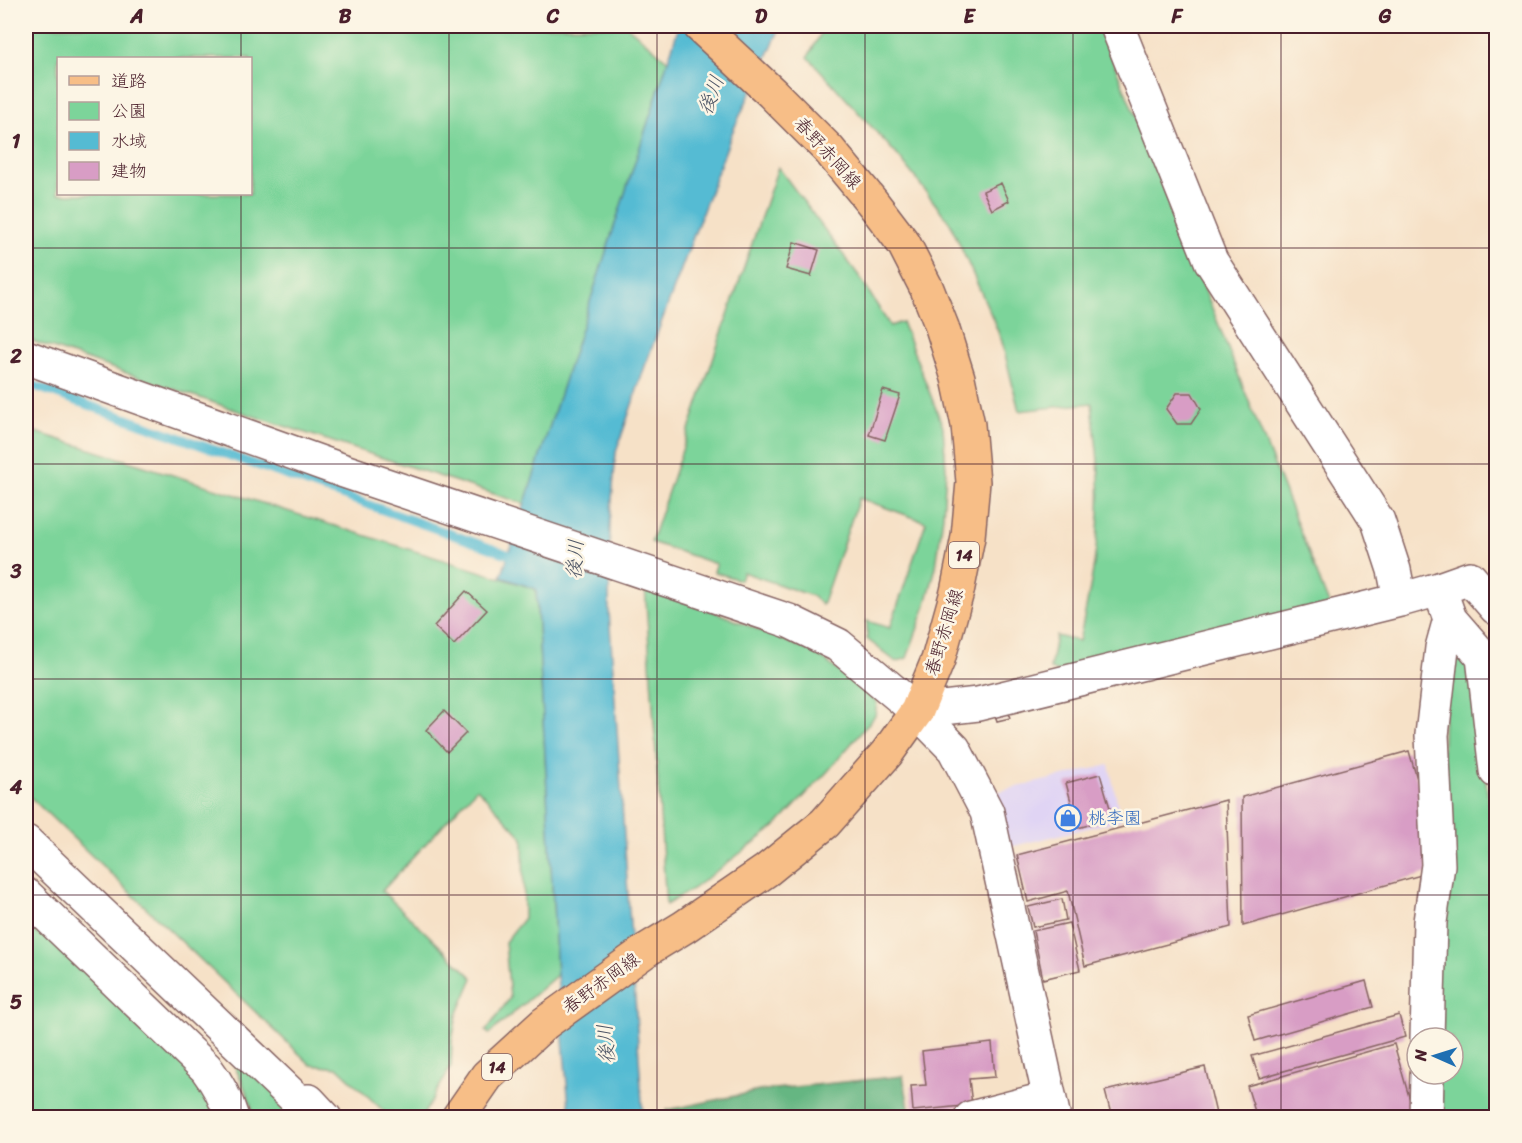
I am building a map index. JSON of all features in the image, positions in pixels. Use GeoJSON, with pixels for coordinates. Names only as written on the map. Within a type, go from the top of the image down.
{"type":"FeatureCollection","features":[{"type":"Feature","properties":{"kind":"main road","name":"春野赤岡線"},"geometry":{"type":"LineString","coordinates":[[458,1118],[487,1076],[545,1023],[648,949],[767,870],[825,823],[887,753],[917,711],[938,660],[957,592],[968,537],[973,482],[968,425],[958,378],[927,289],[904,244],[829,150],[700,26]]}},
{"type":"Feature","properties":{"kind":"street"},"geometry":{"type":"LineString","coordinates":[[1117,26],[1211,261],[1378,521],[1394,570],[1400,600]]}},
{"type":"Feature","properties":{"kind":"street"},"geometry":{"type":"LineString","coordinates":[[26,357],[344,471],[789,621],[838,645],[917,711],[954,749],[987,813],[1051,1108],[971,1118]]}},
{"type":"Feature","properties":{"kind":"street"},"geometry":{"type":"LineString","coordinates":[[1427,1026],[1430,922],[1438,865],[1432,735],[1442,648],[1444,604],[1470,578],[1497,608]]}},
{"type":"Feature","properties":{"kind":"street"},"geometry":{"type":"LineString","coordinates":[[917,711],[978,705],[1400,600],[1444,604],[1484,657],[1497,771]]}},
{"type":"Feature","properties":{"kind":"street"},"geometry":{"type":"LineString","coordinates":[[26,842],[299,1102],[309,1101],[325,1118]]}},
{"type":"Feature","properties":{"kind":"street"},"geometry":{"type":"LineString","coordinates":[[26,895],[206,1068],[227,1100],[232,1118]]}},
{"type":"Feature","properties":{"kind":"street"},"geometry":{"type":"LineString","coordinates":[[1426,1118],[1427,1086]]}},
{"type":"Feature","properties":{"kind":"shaded area"},"geometry":{"type":"Polygon","coordinates":[[[1109,765],[1121,820],[1010,847],[993,793],[1109,765]]]}},
{"type":"Feature","properties":{"kind":"green space"},"geometry":{"type":"Polygon","coordinates":[[[26,26],[627,26],[668,61],[525,504],[250,415],[26,339],[26,26]]]}},
{"type":"Feature","properties":{"kind":"green space"},"geometry":{"type":"Polygon","coordinates":[[[825,26],[1099,26],[1332,612],[1064,674],[1050,669],[1056,636],[1079,641],[1091,580],[1099,518],[1098,458],[1092,403],[1019,411],[1002,342],[950,223],[899,157],[808,57],[825,26]]]}},
{"type":"Feature","properties":{"kind":"green space"},"geometry":{"type":"Polygon","coordinates":[[[778,167],[859,276],[890,326],[902,322],[943,427],[946,469],[936,567],[925,608],[907,658],[896,662],[867,639],[867,621],[890,628],[926,522],[859,498],[822,605],[812,596],[743,572],[740,580],[714,572],[716,564],[651,542],[778,167]]]}},
{"type":"Feature","properties":{"kind":"green space"},"geometry":{"type":"Polygon","coordinates":[[[26,429],[536,589],[557,975],[489,1034],[486,1031],[510,998],[505,942],[524,918],[523,838],[477,788],[382,891],[473,978],[457,1015],[452,1040],[451,1067],[422,1117],[390,1117],[338,1068],[311,1065],[26,793],[26,429]]]}},
{"type":"Feature","properties":{"kind":"green space"},"geometry":{"type":"Polygon","coordinates":[[[645,586],[667,592],[817,654],[877,702],[875,716],[828,771],[775,827],[694,888],[666,905],[645,586]]]}},
{"type":"Feature","properties":{"kind":"green space"},"geometry":{"type":"Polygon","coordinates":[[[1446,649],[1471,651],[1496,868],[1496,1117],[1431,1118],[1432,1086],[1465,1086],[1465,1026],[1433,1026],[1446,649]]]}},
{"type":"Feature","properties":{"kind":"green space"},"geometry":{"type":"Polygon","coordinates":[[[26,903],[192,1060],[221,1117],[26,1117],[26,903]]]}},
{"type":"Feature","properties":{"kind":"green space"},"geometry":{"type":"Polygon","coordinates":[[[222,1043],[302,1117],[254,1117],[241,1079],[222,1043]]]}},
{"type":"Feature","properties":{"kind":"green space"},"geometry":{"type":"Polygon","coordinates":[[[903,1076],[911,1117],[667,1117],[667,1110],[764,1090],[903,1076]]]}},
{"type":"Feature","properties":{"kind":"water","name":"後川"},"geometry":{"type":"Polygon","coordinates":[[[679,26],[781,26],[732,133],[645,366],[616,452],[610,523],[609,611],[643,1117],[570,1117],[557,975],[536,589],[501,577],[679,26]]]}},
{"type":"Feature","properties":{"kind":"building"},"geometry":{"type":"Polygon","coordinates":[[[1001,183],[1009,201],[992,210],[983,191],[1001,183]]]}},
{"type":"Feature","properties":{"kind":"building"},"geometry":{"type":"Polygon","coordinates":[[[794,242],[819,250],[811,276],[786,269],[794,242]]]}},
{"type":"Feature","properties":{"kind":"building"},"geometry":{"type":"Polygon","coordinates":[[[883,390],[900,395],[885,440],[869,435],[883,390]]]}},
{"type":"Feature","properties":{"kind":"building"},"geometry":{"type":"Polygon","coordinates":[[[1177,393],[1192,393],[1201,409],[1191,424],[1177,424],[1166,409],[1177,393]]]}},
{"type":"Feature","properties":{"kind":"building"},"geometry":{"type":"Polygon","coordinates":[[[466,591],[487,610],[454,645],[434,626],[466,591]]]}},
{"type":"Feature","properties":{"kind":"building"},"geometry":{"type":"Polygon","coordinates":[[[444,711],[466,733],[447,752],[426,730],[444,711]]]}},
{"type":"Feature","properties":{"kind":"building"},"geometry":{"type":"Polygon","coordinates":[[[1008,712],[1010,718],[997,721],[995,715],[1008,712]]]}},
{"type":"Feature","properties":{"kind":"building"},"geometry":{"type":"Polygon","coordinates":[[[1409,751],[1427,814],[1428,873],[1243,926],[1242,797],[1409,751]]]}},
{"type":"Feature","properties":{"kind":"building"},"geometry":{"type":"Polygon","coordinates":[[[1100,774],[1113,818],[1078,828],[1066,783],[1100,774]]]}},
{"type":"Feature","properties":{"kind":"building"},"geometry":{"type":"Polygon","coordinates":[[[1226,800],[1231,927],[1085,966],[1068,891],[1028,902],[1017,855],[1226,800]]]}},
{"type":"Feature","properties":{"kind":"building"},"geometry":{"type":"Polygon","coordinates":[[[1062,899],[1066,920],[1033,927],[1028,907],[1062,899]]]}},
{"type":"Feature","properties":{"kind":"building"},"geometry":{"type":"Polygon","coordinates":[[[1069,923],[1080,970],[1043,979],[1033,931],[1069,923]]]}},
{"type":"Feature","properties":{"kind":"building"},"geometry":{"type":"Polygon","coordinates":[[[1366,981],[1373,1007],[1255,1041],[1248,1015],[1366,981]]]}},
{"type":"Feature","properties":{"kind":"building"},"geometry":{"type":"Polygon","coordinates":[[[1399,1015],[1405,1037],[1259,1078],[1252,1056],[1399,1015]]]}},
{"type":"Feature","properties":{"kind":"building"},"geometry":{"type":"Polygon","coordinates":[[[992,1043],[995,1077],[969,1079],[972,1105],[913,1111],[911,1086],[926,1085],[922,1051],[992,1043]]]}},
{"type":"Feature","properties":{"kind":"building"},"geometry":{"type":"Polygon","coordinates":[[[1394,1044],[1415,1118],[1257,1118],[1247,1086],[1394,1044]]]}},
{"type":"Feature","properties":{"kind":"building"},"geometry":{"type":"Polygon","coordinates":[[[1205,1067],[1217,1118],[1112,1118],[1105,1091],[1205,1067]]]}},
{"type":"Feature","properties":{"kind":"waterway"},"geometry":{"type":"LineString","coordinates":[[26,383],[518,558]]}},
{"type":"Feature","properties":{"kind":"place","name":"桃李園"},"geometry":{"type":"Point","coordinates":[1068,818]}}]}
